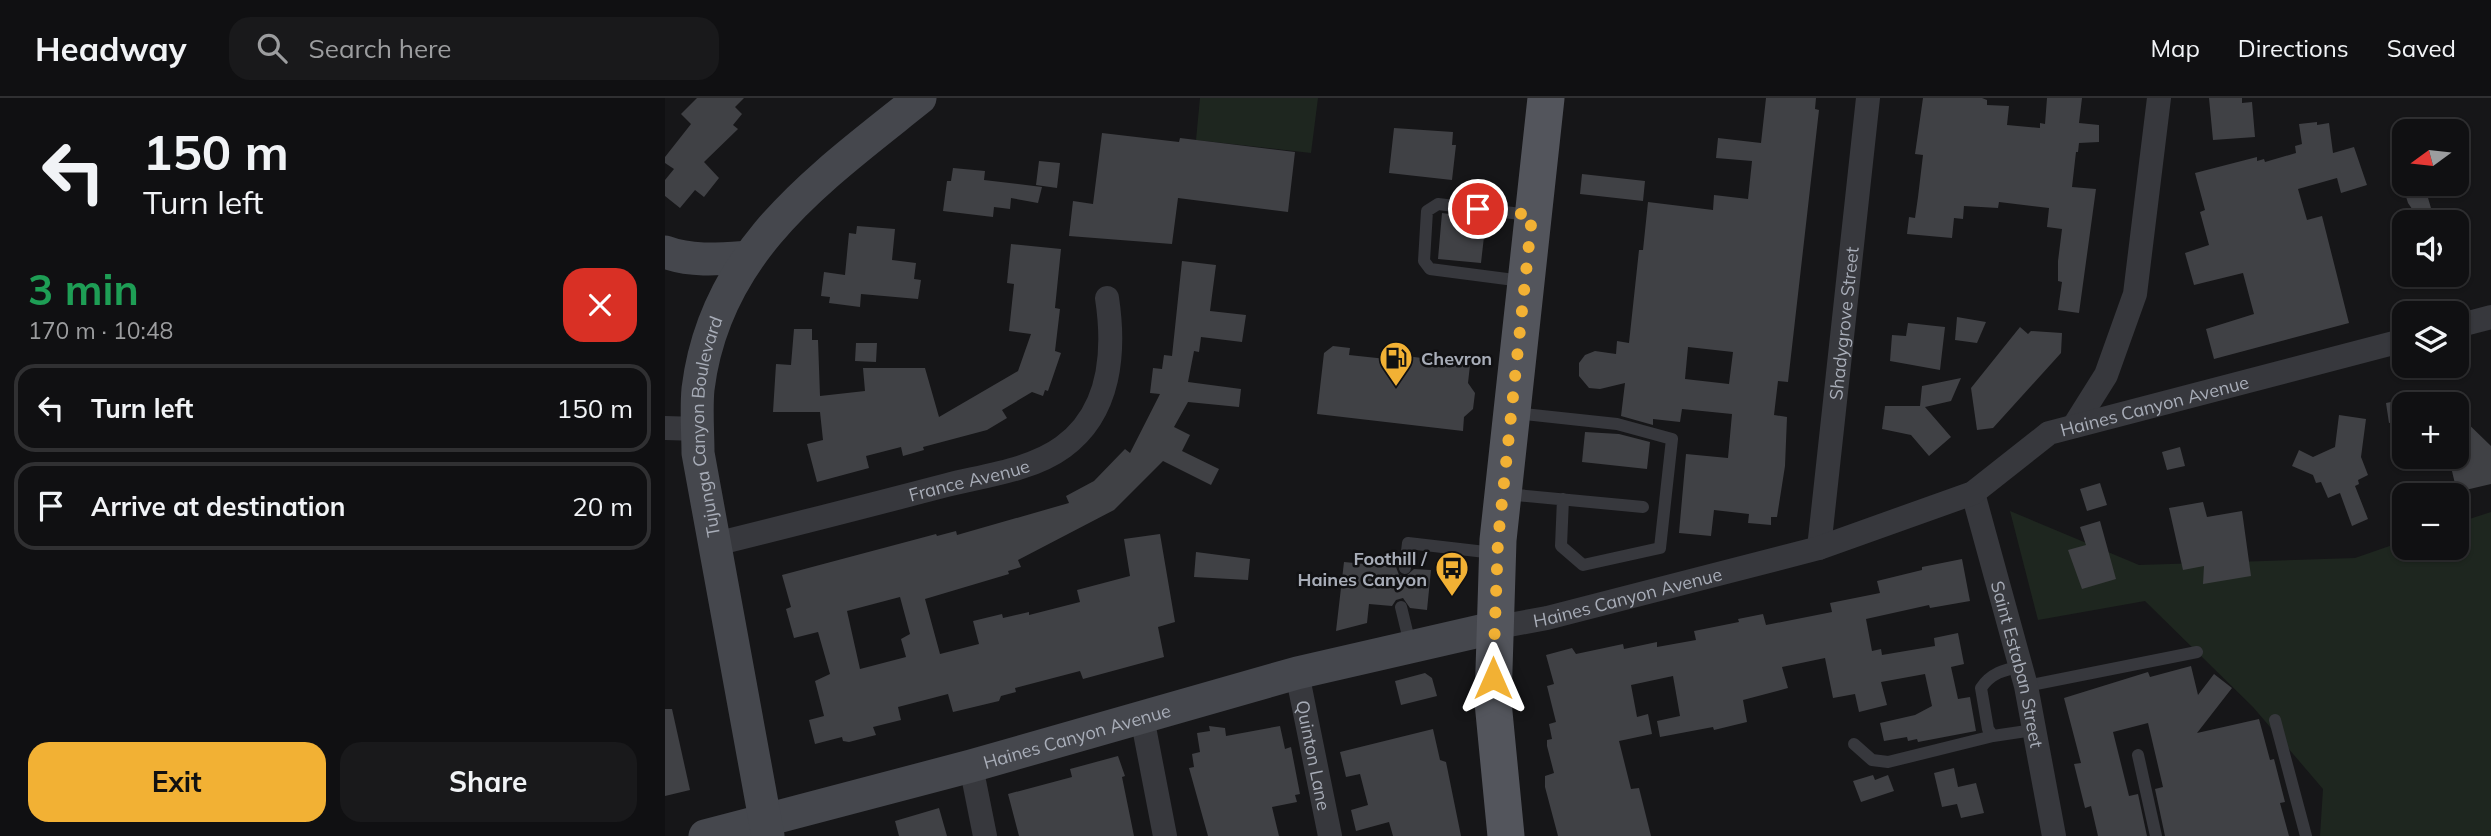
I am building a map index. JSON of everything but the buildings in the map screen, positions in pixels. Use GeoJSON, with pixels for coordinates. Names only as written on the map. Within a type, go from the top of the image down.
{"type":"FeatureCollection","features":[{"type":"Feature","properties":{"kind":"main road","name":"Tujunga Canyon Boulevard"},"geometry":{"type":"LineString","coordinates":[[766,829],[698,453],[698,390],[714,320],[748,257],[779,218],[804,194],[920,98]]}},
{"type":"Feature","properties":{"kind":"main road"},"geometry":{"type":"LineString","coordinates":[[1506,836],[1494,713],[1493,628],[1511,413],[1546,98]]}},
{"type":"Feature","properties":{"kind":"main road"},"geometry":{"type":"LineString","coordinates":[[665,253],[676,257],[715,259],[748,257]]}},
{"type":"Feature","properties":{"kind":"main road","name":"Haines Canyon Avenue"},"geometry":{"type":"LineString","coordinates":[[705,836],[766,829],[971,765],[1297,673],[1493,628]]}},
{"type":"Feature","properties":{"kind":"street","name":"Shadygrove Street"},"geometry":{"type":"LineString","coordinates":[[1819,548],[1868,98]]}},
{"type":"Feature","properties":{"kind":"street"},"geometry":{"type":"LineString","coordinates":[[2074,426],[2106,375],[2135,294],[2159,98]]}},
{"type":"Feature","properties":{"kind":"street","name":"France Avenue"},"geometry":{"type":"LineString","coordinates":[[715,544],[976,478],[1038,460],[1063,447],[1098,403],[1108,376],[1113,336],[1107,298]]}},
{"type":"Feature","properties":{"kind":"street"},"geometry":{"type":"LineString","coordinates":[[2469,323],[2491,317]]}},
{"type":"Feature","properties":{"kind":"street","name":"Haines Canyon Avenue"},"geometry":{"type":"LineString","coordinates":[[1493,628],[1547,618],[1819,548],[1973,493],[2049,433],[2392,343]]}},
{"type":"Feature","properties":{"kind":"street"},"geometry":{"type":"LineString","coordinates":[[665,428],[698,429]]}},
{"type":"Feature","properties":{"kind":"street","name":"Saint Estaban Street"},"geometry":{"type":"LineString","coordinates":[[1973,493],[2023,676],[2054,836]]}},
{"type":"Feature","properties":{"kind":"street","name":"Quinton Lane"},"geometry":{"type":"LineString","coordinates":[[1297,673],[1330,836]]}},
{"type":"Feature","properties":{"kind":"street"},"geometry":{"type":"LineString","coordinates":[[1142,718],[1165,836]]}},
{"type":"Feature","properties":{"kind":"street"},"geometry":{"type":"LineString","coordinates":[[971,765],[985,836]]}},
{"type":"Feature","properties":{"kind":"lane"},"geometry":{"type":"LineString","coordinates":[[1525,281],[1430,269],[1423,261],[1427,211],[1438,204],[1532,215]]}},
{"type":"Feature","properties":{"kind":"lane"},"geometry":{"type":"LineString","coordinates":[[1511,413],[1617,424],[1672,439],[1660,548],[1583,565],[1561,546],[1563,499]]}},
{"type":"Feature","properties":{"kind":"lane"},"geometry":{"type":"LineString","coordinates":[[1503,493],[1643,507]]}},
{"type":"Feature","properties":{"kind":"lane"},"geometry":{"type":"LineString","coordinates":[[1405,568],[1408,543],[1498,553]]}},
{"type":"Feature","properties":{"kind":"lane"},"geometry":{"type":"LineString","coordinates":[[1401,607],[1411,647]]}},
{"type":"Feature","properties":{"kind":"lane"},"geometry":{"type":"LineString","coordinates":[[1993,736],[1988,729],[1981,688],[1987,679],[1999,671],[2023,676],[2197,652]]}},
{"type":"Feature","properties":{"kind":"lane"},"geometry":{"type":"LineString","coordinates":[[2275,720],[2306,836]]}},
{"type":"Feature","properties":{"kind":"lane"},"geometry":{"type":"LineString","coordinates":[[1854,744],[1872,760],[1888,762],[1993,736],[2034,730]]}},
{"type":"Feature","properties":{"kind":"lane"},"geometry":{"type":"LineString","coordinates":[[2138,755],[2157,836]]}},
{"type":"Feature","properties":{"kind":"shaded area"},"geometry":{"type":"Polygon","coordinates":[[[1200,98],[1318,98],[1311,153],[1196,140],[1200,98]]]}},
{"type":"Feature","properties":{"kind":"shaded area"},"geometry":{"type":"Polygon","coordinates":[[[2010,511],[2139,565],[2355,558],[2392,545],[2392,560],[2469,560],[2469,519],[2491,512],[2491,836],[2320,836],[2323,789],[2253,707],[2145,601],[2038,620],[2010,511]]]}},
{"type":"Feature","properties":{"kind":"place","name":"Chevron"},"geometry":{"type":"Point","coordinates":[1396,388]}},
{"type":"Feature","properties":{"kind":"place","name":"Foothill / Haines Canyon"},"geometry":{"type":"Point","coordinates":[1452,598]}},
{"type":"Feature","properties":{"kind":"route"},"geometry":{"type":"LineString","coordinates":[[1478,209],[1532,215],[1498,540],[1493,678]]}}]}
